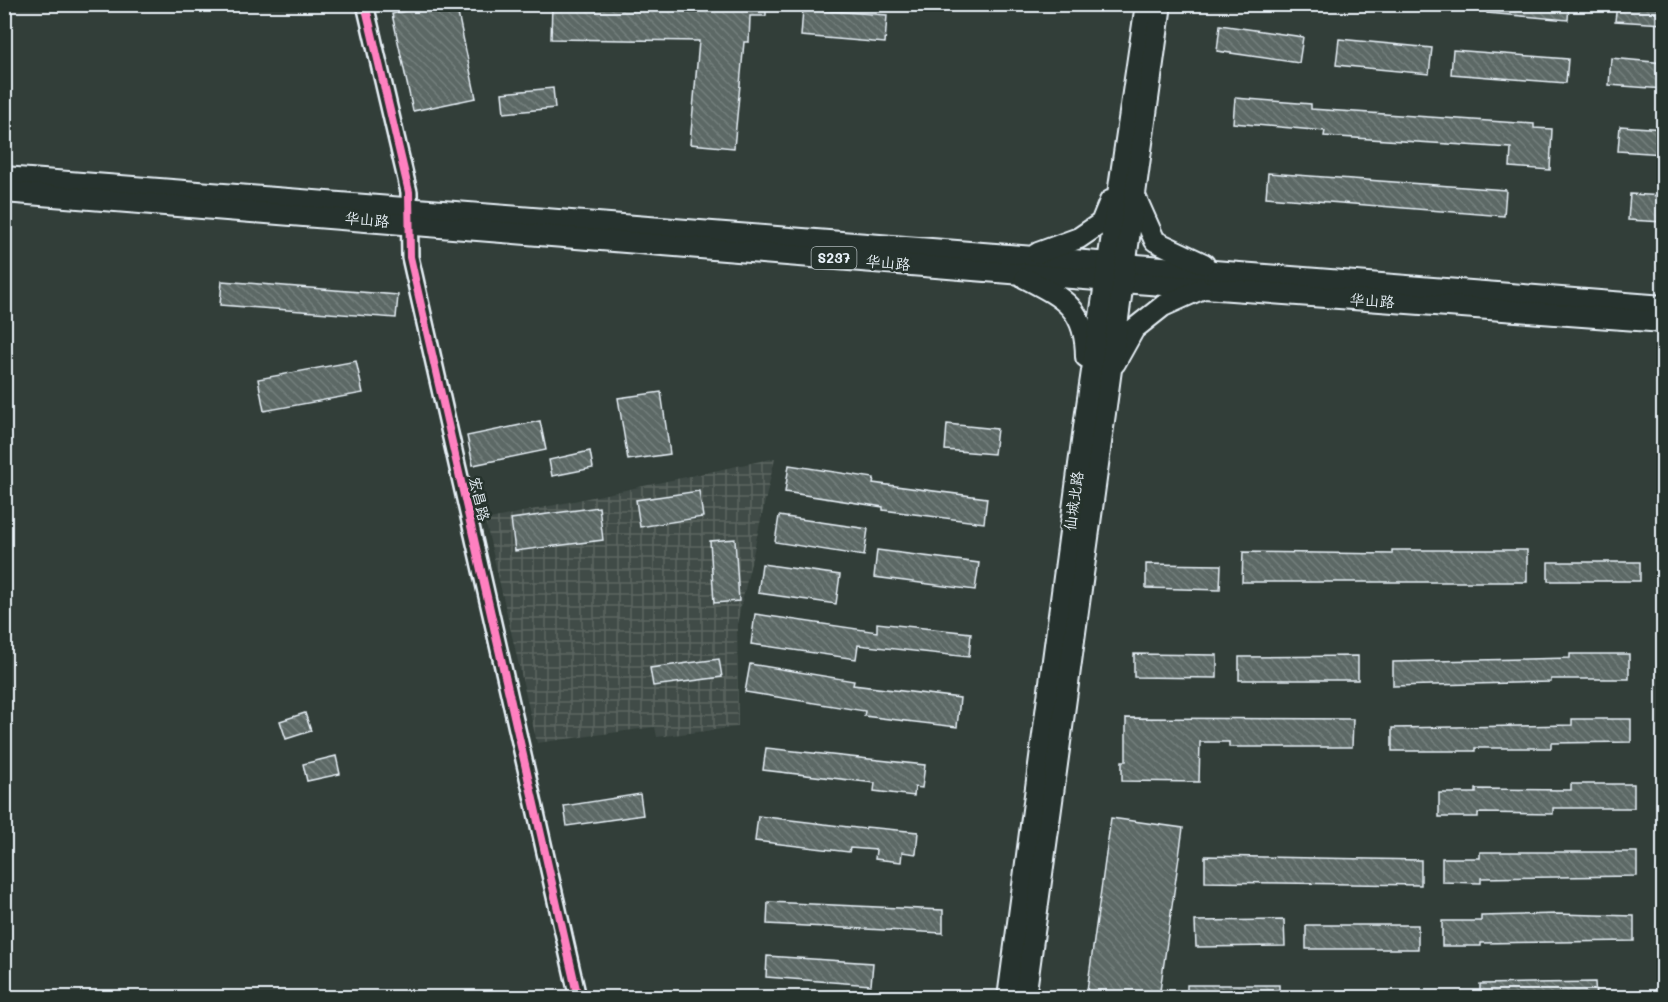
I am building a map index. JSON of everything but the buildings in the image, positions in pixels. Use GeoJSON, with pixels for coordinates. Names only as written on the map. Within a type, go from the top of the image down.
{"type":"FeatureCollection","features":[{"type":"Feature","properties":{"kind":"main road","name":"仙城北路"},"geometry":{"type":"LineString","coordinates":[[1127,187],[1146,4]]}},
{"type":"Feature","properties":{"kind":"main road","name":"仙城北路"},"geometry":{"type":"LineString","coordinates":[[1008,998],[1086,412],[1114,272],[1127,187],[1161,4]]}},
{"type":"Feature","properties":{"kind":"main road","name":"S237"},"geometry":{"type":"LineString","coordinates":[[4,177],[409,216],[1028,256],[1114,272],[1223,272],[1664,306]]}},
{"type":"Feature","properties":{"kind":"main road"},"geometry":{"type":"LineString","coordinates":[[1028,256],[1059,248],[1101,223],[1127,187],[1155,241],[1181,255],[1223,272]]}},
{"type":"Feature","properties":{"kind":"main road","name":"华山路"},"geometry":{"type":"LineString","coordinates":[[4,192],[409,216],[1015,273],[1114,272],[1203,288],[1664,322]]}},
{"type":"Feature","properties":{"kind":"main road","name":"仙城北路"},"geometry":{"type":"LineString","coordinates":[[1025,998],[1109,373],[1114,272]]}},
{"type":"Feature","properties":{"kind":"main road"},"geometry":{"type":"LineString","coordinates":[[1015,273],[1059,295],[1078,314],[1086,338],[1086,412]]}},
{"type":"Feature","properties":{"kind":"main road"},"geometry":{"type":"LineString","coordinates":[[1109,373],[1134,329],[1163,306],[1203,288]]}},
{"type":"Feature","properties":{"kind":"street","name":"宏昌路"},"geometry":{"type":"LineString","coordinates":[[365,4],[409,192],[410,257],[578,998]]}},
{"type":"Feature","properties":{"kind":"shaded area"},"geometry":{"type":"Polygon","coordinates":[[[775,458],[737,624],[738,727],[657,737],[655,727],[537,743],[485,520],[775,458]]]}},
{"type":"Feature","properties":{"kind":"cycle path"},"geometry":{"type":"LineString","coordinates":[[365,4],[409,192],[410,257],[578,998]]}}]}
